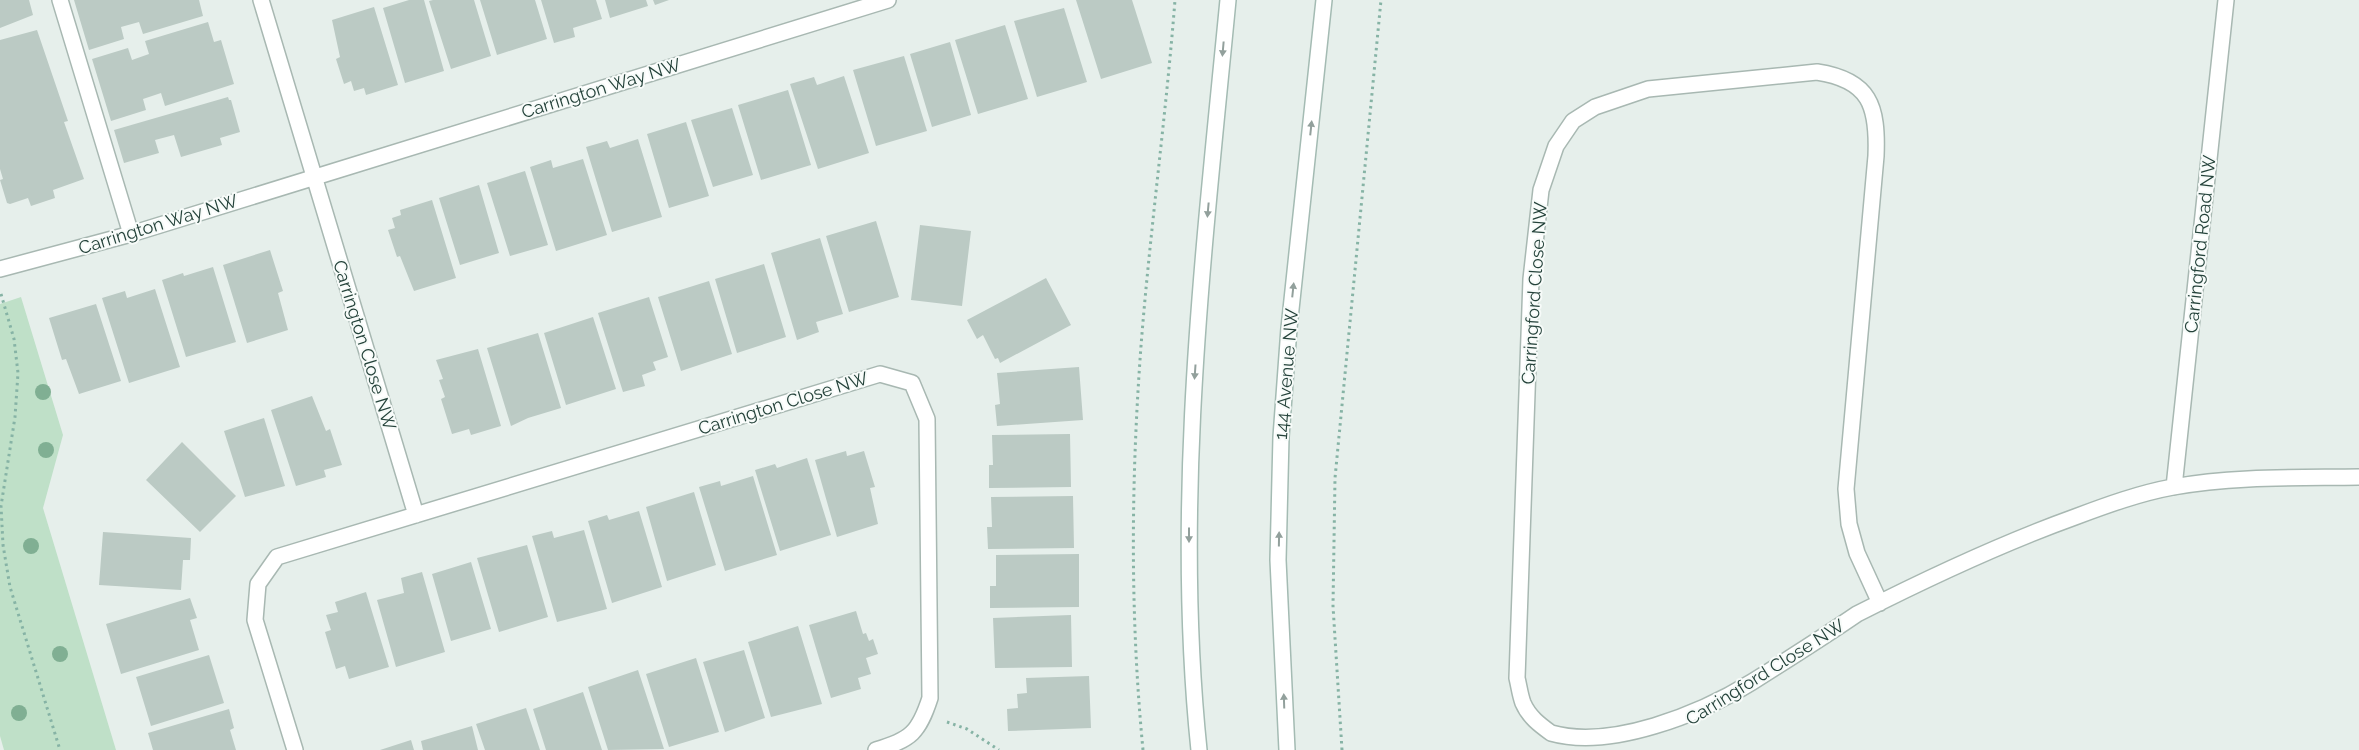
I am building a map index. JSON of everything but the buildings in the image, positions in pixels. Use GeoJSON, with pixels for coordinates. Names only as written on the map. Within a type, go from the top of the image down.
{"type":"FeatureCollection","features":[{"type":"Feature","properties":{"kind":"street"},"geometry":{"type":"LineString","coordinates":[[60,0],[131,234]]}},
{"type":"Feature","properties":{"kind":"street"},"geometry":{"type":"LineString","coordinates":[[261,0],[315,176]]}},
{"type":"Feature","properties":{"kind":"street","name":"Carrington Way NW"},"geometry":{"type":"LineString","coordinates":[[0,269],[131,234],[888,0]]}},
{"type":"Feature","properties":{"kind":"street"},"geometry":{"type":"LineString","coordinates":[[1199,750],[1189,600],[1188,486],[1205,244],[1228,0]]}},
{"type":"Feature","properties":{"kind":"street","name":"144 Avenue NW"},"geometry":{"type":"LineString","coordinates":[[1287,750],[1278,560],[1281,437],[1289,328],[1324,0]]}},
{"type":"Feature","properties":{"kind":"street","name":"Carringford Road NW"},"geometry":{"type":"LineString","coordinates":[[2174,487],[2226,0]]}},
{"type":"Feature","properties":{"kind":"street","name":"Carringford Close NW"},"geometry":{"type":"LineString","coordinates":[[1880,602],[1857,553],[1848,524],[1846,489],[1877,132],[1870,106],[1862,90],[1853,82],[1838,75],[1817,72],[1648,88],[1595,107],[1573,122],[1556,146],[1541,190],[1532,279],[1516,678],[1524,704],[1536,722],[1557,738],[1578,746],[1604,749],[1630,745],[1693,719],[1857,614],[1880,602],[1946,569],[2034,532],[2117,502],[2174,487],[2259,479],[2359,477]]}},
{"type":"Feature","properties":{"kind":"street","name":"Carrington Close NW"},"geometry":{"type":"LineString","coordinates":[[315,176],[416,515]]}},
{"type":"Feature","properties":{"kind":"street","name":"Carrington Close NW"},"geometry":{"type":"LineString","coordinates":[[295,750],[255,620],[258,584],[277,557],[880,374],[912,383],[927,419],[930,698],[922,724],[899,743],[876,750]]}},
{"type":"Feature","properties":{"kind":"path"},"geometry":{"type":"LineString","coordinates":[[1143,750],[1135,668],[1132,560],[1134,462],[1141,346],[1175,0]]}},
{"type":"Feature","properties":{"kind":"path"},"geometry":{"type":"LineString","coordinates":[[1342,750],[1334,606],[1335,478],[1381,0]]}},
{"type":"Feature","properties":{"kind":"path"},"geometry":{"type":"LineString","coordinates":[[2,296],[14,339],[18,373],[15,417],[1,506],[3,545],[10,587],[60,750]]}},
{"type":"Feature","properties":{"kind":"path"},"geometry":{"type":"LineString","coordinates":[[925,715],[967,729],[999,750]]}},
{"type":"Feature","properties":{"kind":"green space"},"geometry":{"type":"Polygon","coordinates":[[[21,297],[63,435],[43,508],[116,750],[4,750],[0,736],[0,304],[21,297]]]}}]}
